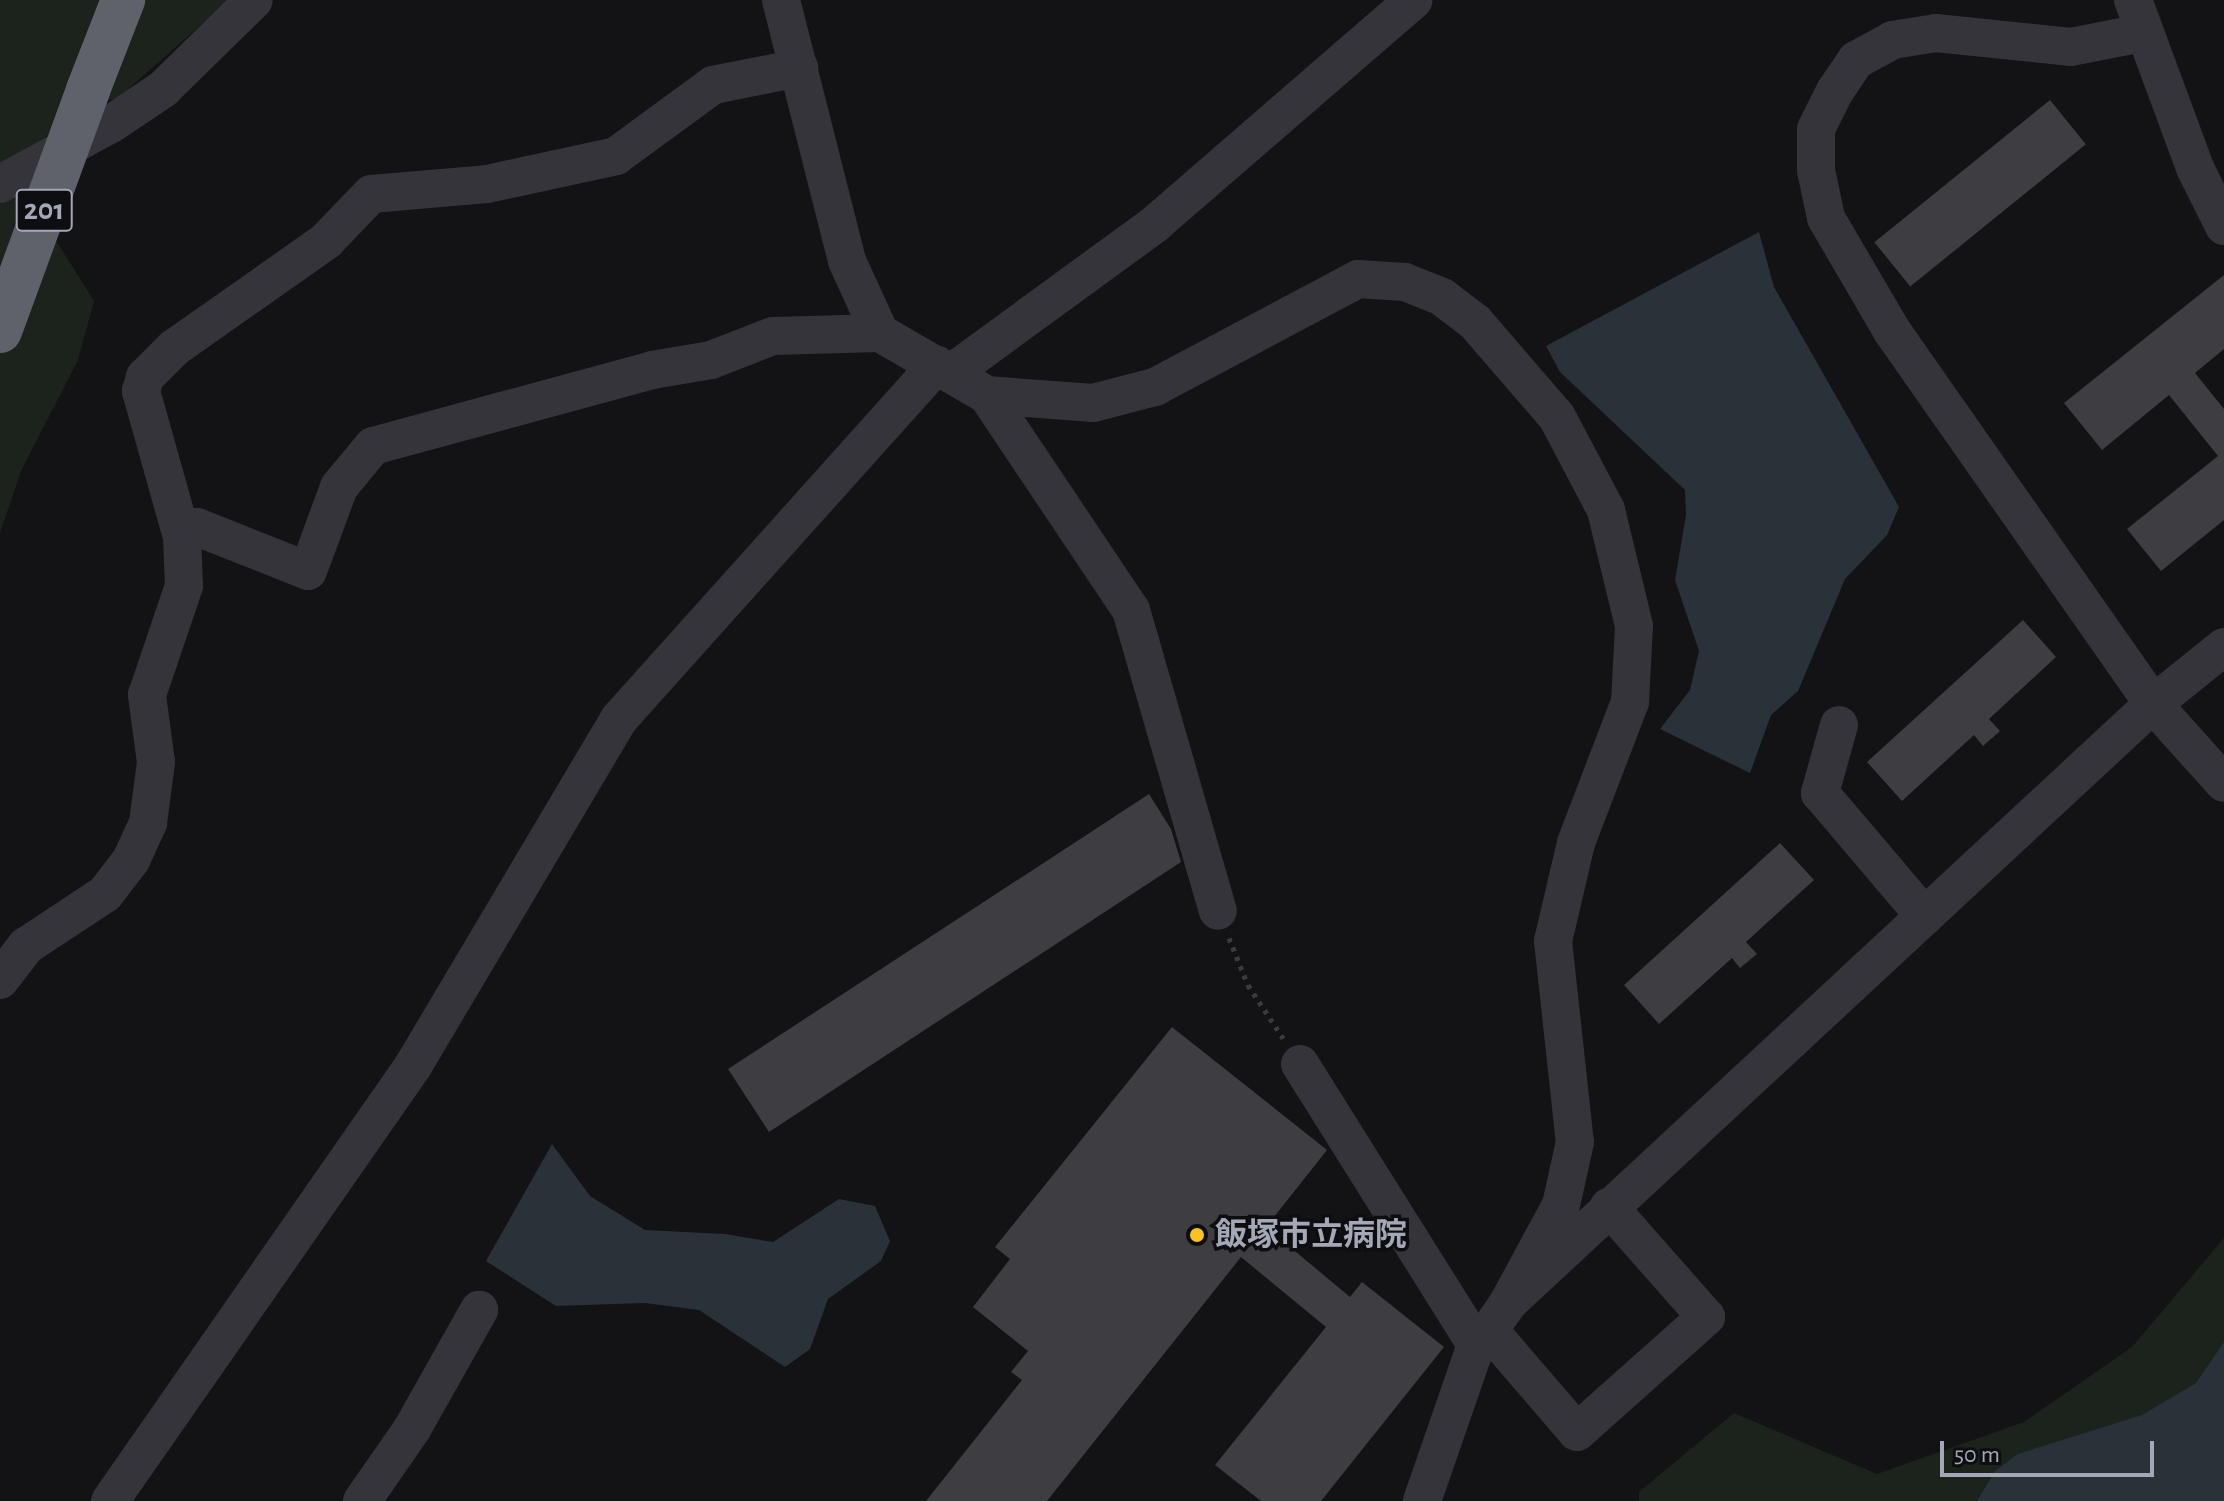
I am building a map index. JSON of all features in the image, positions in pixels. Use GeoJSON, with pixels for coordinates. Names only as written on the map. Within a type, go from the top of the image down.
{"type":"FeatureCollection","features":[{"type":"Feature","properties":{"kind":"highway","name":"201"},"geometry":{"type":"LineString","coordinates":[[0,331],[123,0]]}},
{"type":"Feature","properties":{"kind":"street"},"geometry":{"type":"LineString","coordinates":[[0,184],[163,89],[254,0]]}},
{"type":"Feature","properties":{"kind":"street"},"geometry":{"type":"LineString","coordinates":[[781,0],[847,261],[880,333]]}},
{"type":"Feature","properties":{"kind":"street"},"geometry":{"type":"LineString","coordinates":[[110,1501],[413,1066],[619,719],[944,369],[1155,224],[1414,0]]}},
{"type":"Feature","properties":{"kind":"street"},"geometry":{"type":"LineString","coordinates":[[2224,226],[2195,168],[2138,17],[2071,47],[1936,33],[1893,40],[1856,60],[1835,91],[1816,129],[1816,170],[1826,218],[1892,331],[2153,704],[2224,783]]}},
{"type":"Feature","properties":{"kind":"street"},"geometry":{"type":"LineString","coordinates":[[0,980],[26,946],[105,894],[131,860],[148,823],[156,762],[147,695],[184,586],[181,530],[141,391],[145,377],[174,348],[326,241],[371,194],[487,184],[616,156],[713,85],[799,68]]}},
{"type":"Feature","properties":{"kind":"street"},"geometry":{"type":"LineString","coordinates":[[987,395],[1093,403],[1155,387],[1358,279],[1405,282],[1442,297],[1475,322],[1557,417],[1606,510],[1634,626],[1630,702],[1576,843],[1553,941],[1575,1142],[1561,1205],[1492,1327],[1422,1501]]}},
{"type":"Feature","properties":{"kind":"street"},"geometry":{"type":"LineString","coordinates":[[181,530],[197,527],[308,571],[339,487],[373,446],[652,370],[711,360],[773,336],[880,333],[987,395],[1131,610],[1218,911]]}},
{"type":"Feature","properties":{"kind":"street"},"geometry":{"type":"LineString","coordinates":[[1492,1327],[1609,1207],[2153,704],[2224,647]]}},
{"type":"Feature","properties":{"kind":"street"},"geometry":{"type":"LineString","coordinates":[[1839,725],[1820,793],[1925,917]]}},
{"type":"Feature","properties":{"kind":"street"},"geometry":{"type":"LineString","coordinates":[[1300,1064],[1492,1327],[1577,1432],[1706,1317],[1609,1207]]}},
{"type":"Feature","properties":{"kind":"street"},"geometry":{"type":"LineString","coordinates":[[362,1501],[412,1429],[479,1310]]}},
{"type":"Feature","properties":{"kind":"path"},"geometry":{"type":"LineString","coordinates":[[1218,911],[1248,985],[1300,1064]]}},
{"type":"Feature","properties":{"kind":"shaded area"},"geometry":{"type":"Polygon","coordinates":[[[0,0],[229,0],[118,98],[60,113],[20,183],[94,301],[78,360],[21,471],[0,533],[0,0]]]}},
{"type":"Feature","properties":{"kind":"shaded area"},"geometry":{"type":"Polygon","coordinates":[[[1759,232],[1774,287],[1899,507],[1887,535],[1845,579],[1798,691],[1771,715],[1750,773],[1660,729],[1690,690],[1699,651],[1675,580],[1686,515],[1685,490],[1560,372],[1546,346],[1759,232]]]}},
{"type":"Feature","properties":{"kind":"shaded area"},"geometry":{"type":"Polygon","coordinates":[[[552,1144],[590,1196],[645,1230],[725,1234],[773,1242],[839,1199],[875,1206],[890,1241],[881,1261],[828,1299],[810,1349],[785,1367],[699,1310],[645,1303],[556,1306],[486,1261],[552,1144]]]}},
{"type":"Feature","properties":{"kind":"shaded area"},"geometry":{"type":"Polygon","coordinates":[[[2224,1238],[2224,1501],[1639,1501],[1639,1492],[1734,1413],[1877,1474],[2024,1422],[2132,1347],[2224,1238]]]}},
{"type":"Feature","properties":{"kind":"shaded area"},"geometry":{"type":"Polygon","coordinates":[[[2224,1342],[2224,1501],[1977,1501],[1995,1471],[2018,1454],[2142,1415],[2196,1383],[2224,1342]]]}},
{"type":"Feature","properties":{"kind":"building"},"geometry":{"type":"Polygon","coordinates":[[[2050,100],[2086,144],[1910,287],[1874,242],[2050,100]]]}},
{"type":"Feature","properties":{"kind":"building"},"geometry":{"type":"Polygon","coordinates":[[[2224,275],[2224,349],[2195,373],[2224,409],[2224,520],[2161,571],[2127,529],[2218,456],[2169,395],[2102,450],[2064,403],[2224,275]]]}},
{"type":"Feature","properties":{"kind":"building"},"geometry":{"type":"Polygon","coordinates":[[[2023,620],[2056,657],[1989,719],[2000,731],[1983,746],[1974,735],[1902,801],[1867,762],[2023,620]]]}},
{"type":"Feature","properties":{"kind":"building"},"geometry":{"type":"Polygon","coordinates":[[[1149,794],[1171,829],[1181,862],[769,1132],[728,1069],[1149,794]]]}},
{"type":"Feature","properties":{"kind":"building"},"geometry":{"type":"Polygon","coordinates":[[[1780,843],[1814,880],[1746,942],[1757,954],[1740,968],[1732,958],[1659,1024],[1624,985],[1780,843]]]}},
{"type":"Feature","properties":{"kind":"building"},"geometry":{"type":"Polygon","coordinates":[[[1172,1027],[1327,1150],[1266,1227],[1350,1297],[1362,1282],[1444,1347],[1321,1501],[1261,1501],[1215,1465],[1326,1327],[1241,1257],[1047,1501],[926,1501],[1022,1380],[1011,1372],[1028,1351],[973,1307],[1010,1259],[995,1247],[1172,1027]]]}},
{"type":"Feature","properties":{"kind":"place","name":"飯塚市立病院"},"geometry":{"type":"Point","coordinates":[1197,1235]}}]}
